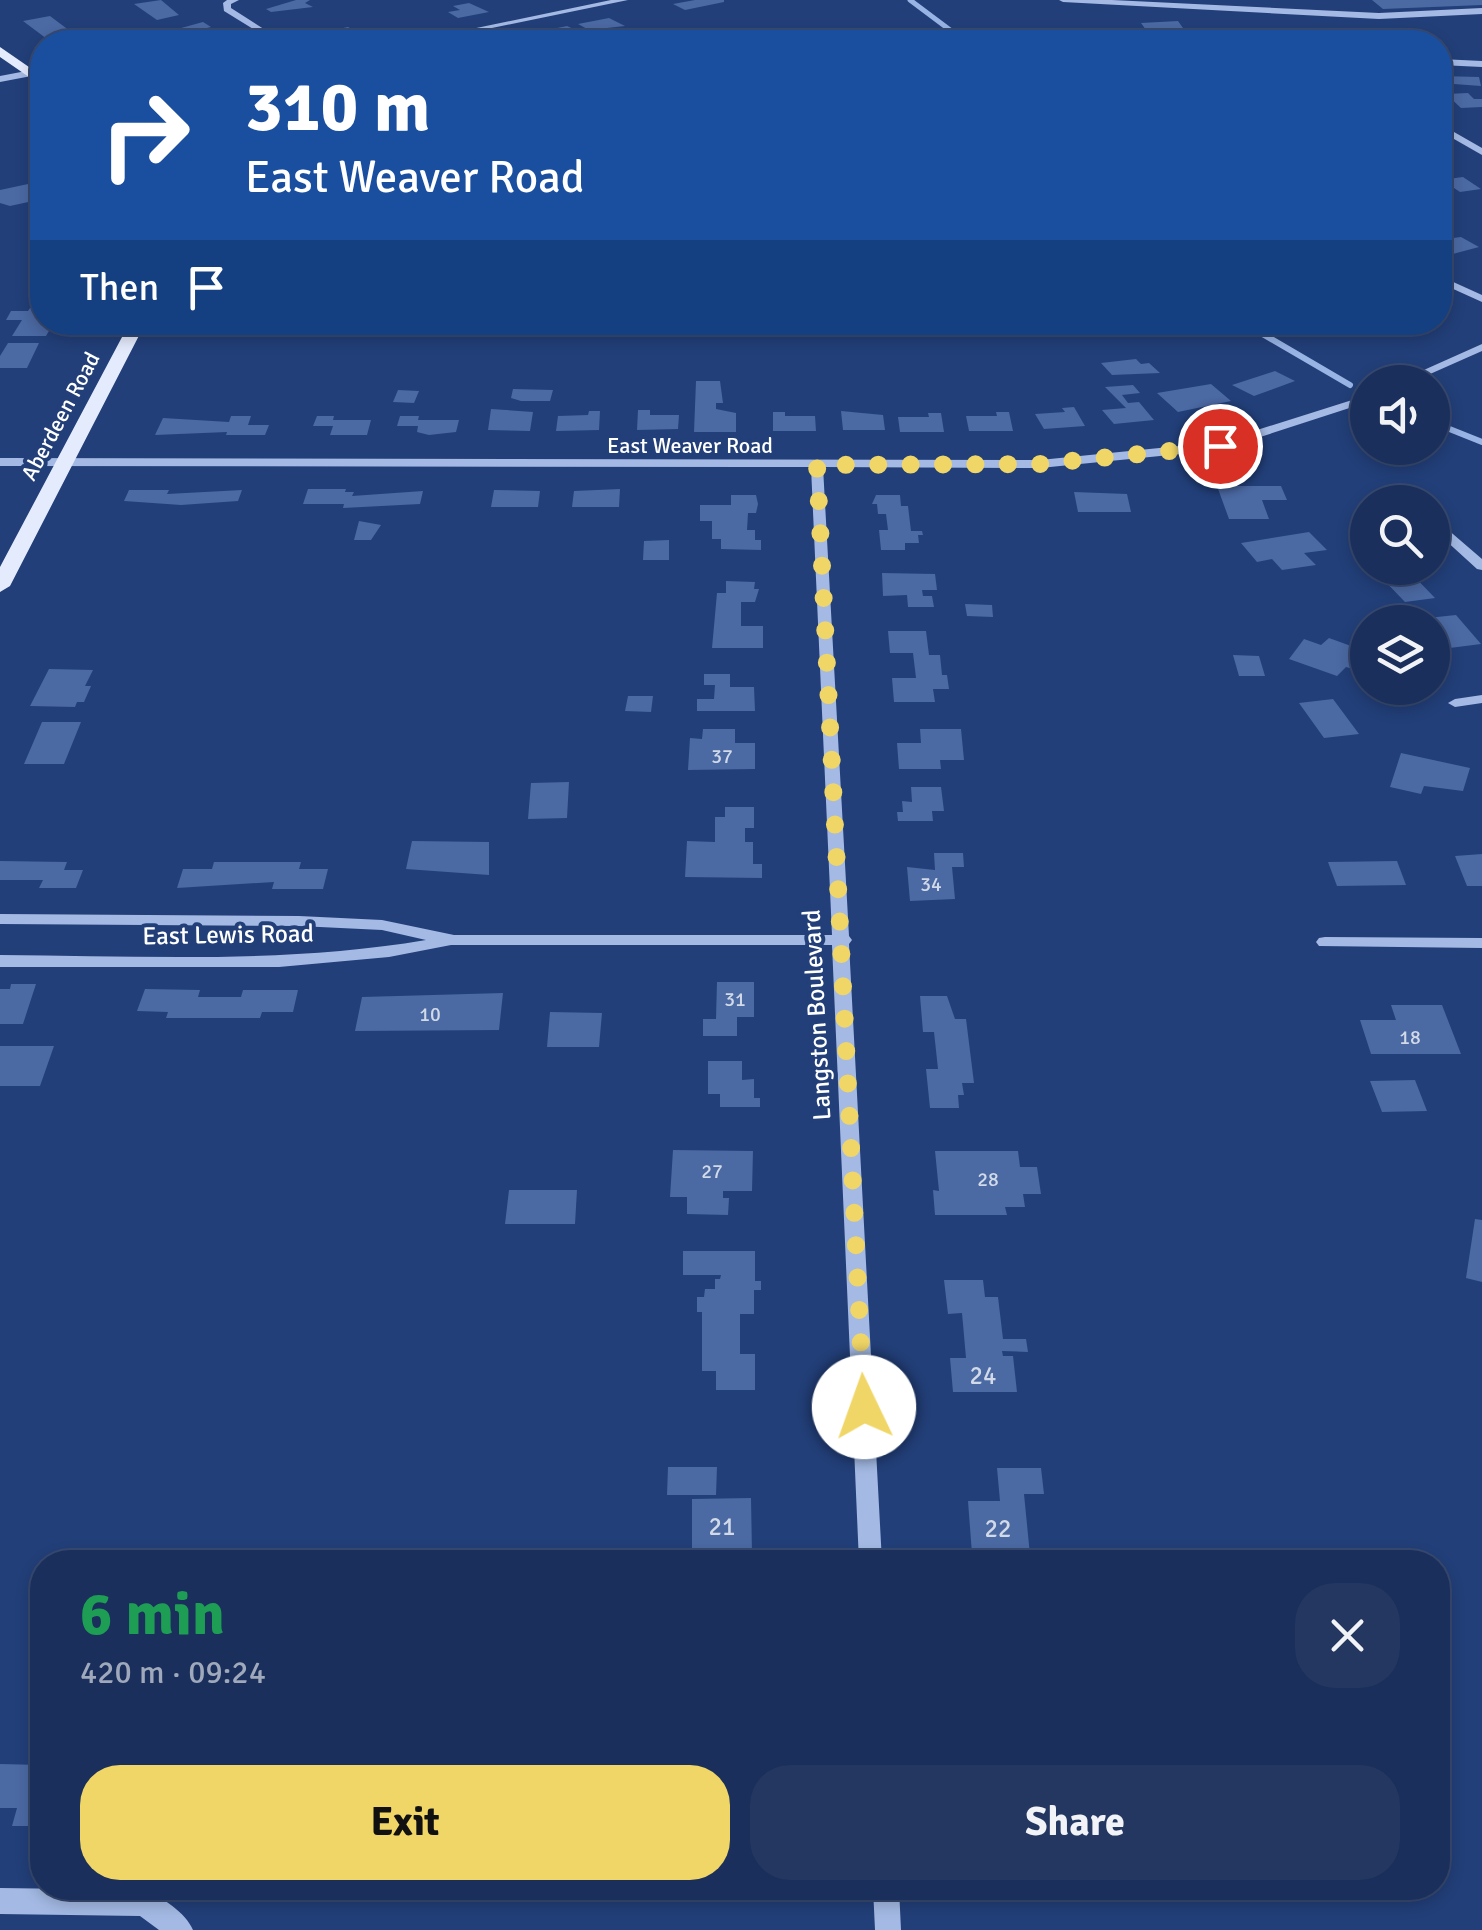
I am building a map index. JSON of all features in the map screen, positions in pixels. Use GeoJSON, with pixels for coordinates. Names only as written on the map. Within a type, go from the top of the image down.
{"type":"FeatureCollection","features":[{"type":"Feature","properties":{"kind":"main road"},"geometry":{"type":"LineString","coordinates":[[0,51],[30,70]]}},
{"type":"Feature","properties":{"kind":"main road","name":"Aberdeen Road"},"geometry":{"type":"LineString","coordinates":[[0,586],[131,335]]}},
{"type":"Feature","properties":{"kind":"street"},"geometry":{"type":"LineString","coordinates":[[235,0],[227,3],[226,9],[260,30]]}},
{"type":"Feature","properties":{"kind":"street"},"geometry":{"type":"LineString","coordinates":[[473,30],[624,0]]}},
{"type":"Feature","properties":{"kind":"street"},"geometry":{"type":"LineString","coordinates":[[1063,0],[1379,16],[1482,11]]}},
{"type":"Feature","properties":{"kind":"street"},"geometry":{"type":"LineString","coordinates":[[1210,0],[1218,8]]}},
{"type":"Feature","properties":{"kind":"street"},"geometry":{"type":"LineString","coordinates":[[1452,63],[1482,64]]}},
{"type":"Feature","properties":{"kind":"street"},"geometry":{"type":"LineString","coordinates":[[0,79],[30,78]]}},
{"type":"Feature","properties":{"kind":"street"},"geometry":{"type":"LineString","coordinates":[[0,91],[30,80]]}},
{"type":"Feature","properties":{"kind":"street"},"geometry":{"type":"LineString","coordinates":[[1452,134],[1482,152]]}},
{"type":"Feature","properties":{"kind":"street"},"geometry":{"type":"LineString","coordinates":[[1452,285],[1482,299]]}},
{"type":"Feature","properties":{"kind":"street"},"geometry":{"type":"LineString","coordinates":[[1441,365],[1482,347]]}},
{"type":"Feature","properties":{"kind":"street","name":"East Weaver Road"},"geometry":{"type":"LineString","coordinates":[[0,462],[1040,464],[1220,446],[1350,404]]}},
{"type":"Feature","properties":{"kind":"street","name":"Langston Boulevard"},"geometry":{"type":"LineString","coordinates":[[817,465],[871,1550]]}},
{"type":"Feature","properties":{"kind":"street"},"geometry":{"type":"LineString","coordinates":[[1450,537],[1482,566]]}},
{"type":"Feature","properties":{"kind":"street"},"geometry":{"type":"LineString","coordinates":[[1455,704],[1482,698]]}},
{"type":"Feature","properties":{"kind":"street","name":"East Lewis Road"},"geometry":{"type":"LineString","coordinates":[[0,919],[382,925],[454,940]]}},
{"type":"Feature","properties":{"kind":"street","name":"East Lewis Road"},"geometry":{"type":"LineString","coordinates":[[0,961],[288,960],[381,955],[454,940],[843,940]]}},
{"type":"Feature","properties":{"kind":"street"},"geometry":{"type":"LineString","coordinates":[[1326,942],[1482,943]]}},
{"type":"Feature","properties":{"kind":"street"},"geometry":{"type":"LineString","coordinates":[[887,1900],[888,1930]]}},
{"type":"Feature","properties":{"kind":"street"},"geometry":{"type":"LineString","coordinates":[[0,1901],[145,1903],[180,1930]]}},
{"type":"Feature","properties":{"kind":"building"},"geometry":{"type":"Polygon","coordinates":[[[161,0],[179,15],[157,20],[134,4],[161,0]]]}},
{"type":"Feature","properties":{"kind":"building"},"geometry":{"type":"Polygon","coordinates":[[[310,0],[305,3],[313,7],[271,12],[266,9],[310,0]]]}},
{"type":"Feature","properties":{"kind":"building"},"geometry":{"type":"Polygon","coordinates":[[[695,0],[724,2],[685,10],[673,4],[695,0]]]}},
{"type":"Feature","properties":{"kind":"building"},"geometry":{"type":"Polygon","coordinates":[[[1372,0],[1482,0],[1482,5],[1383,9],[1372,0]]]}},
{"type":"Feature","properties":{"kind":"building"},"geometry":{"type":"Polygon","coordinates":[[[469,3],[489,12],[458,18],[448,12],[460,10],[453,6],[469,3]]]}},
{"type":"Feature","properties":{"kind":"building"},"geometry":{"type":"Polygon","coordinates":[[[50,16],[69,30],[35,30],[23,21],[50,16]]]}},
{"type":"Feature","properties":{"kind":"building"},"geometry":{"type":"Polygon","coordinates":[[[609,18],[625,26],[589,30],[578,24],[609,18]]]}},
{"type":"Feature","properties":{"kind":"building"},"geometry":{"type":"Polygon","coordinates":[[[1178,21],[1183,28],[1146,30],[1141,23],[1178,21]]]}},
{"type":"Feature","properties":{"kind":"building"},"geometry":{"type":"Polygon","coordinates":[[[203,22],[211,27],[199,30],[174,30],[203,22]]]}},
{"type":"Feature","properties":{"kind":"building"},"geometry":{"type":"Polygon","coordinates":[[[1452,76],[1479,77],[1481,86],[1452,84],[1452,76]]]}},
{"type":"Feature","properties":{"kind":"building"},"geometry":{"type":"Polygon","coordinates":[[[1468,93],[1474,99],[1482,99],[1482,107],[1461,108],[1452,100],[1452,94],[1468,93]]]}},
{"type":"Feature","properties":{"kind":"building"},"geometry":{"type":"Polygon","coordinates":[[[1463,177],[1481,189],[1460,192],[1452,187],[1452,178],[1463,177]]]}},
{"type":"Feature","properties":{"kind":"building"},"geometry":{"type":"Polygon","coordinates":[[[30,184],[30,202],[10,206],[0,203],[0,190],[30,184]]]}},
{"type":"Feature","properties":{"kind":"building"},"geometry":{"type":"Polygon","coordinates":[[[1461,237],[1479,247],[1452,254],[1452,238],[1461,237]]]}},
{"type":"Feature","properties":{"kind":"building"},"geometry":{"type":"Polygon","coordinates":[[[30,308],[30,335],[46,336],[12,336],[22,320],[6,320],[11,311],[30,308]]]}},
{"type":"Feature","properties":{"kind":"building"},"geometry":{"type":"Polygon","coordinates":[[[8,343],[39,343],[27,368],[0,368],[0,356],[8,343]]]}},
{"type":"Feature","properties":{"kind":"building"},"geometry":{"type":"Polygon","coordinates":[[[1136,359],[1141,364],[1149,363],[1160,373],[1112,375],[1101,363],[1136,359]]]}},
{"type":"Feature","properties":{"kind":"building"},"geometry":{"type":"Polygon","coordinates":[[[1275,371],[1295,381],[1254,396],[1232,385],[1275,371]]]}},
{"type":"Feature","properties":{"kind":"building"},"geometry":{"type":"Polygon","coordinates":[[[696,381],[720,381],[723,403],[716,403],[716,409],[736,413],[736,432],[694,432],[696,381]]]}},
{"type":"Feature","properties":{"kind":"building"},"geometry":{"type":"Polygon","coordinates":[[[1211,384],[1231,401],[1178,412],[1157,393],[1211,384]]]}},
{"type":"Feature","properties":{"kind":"building"},"geometry":{"type":"Polygon","coordinates":[[[1133,385],[1140,393],[1122,395],[1128,403],[1139,402],[1154,420],[1114,424],[1102,410],[1126,408],[1105,387],[1133,385]]]}},
{"type":"Feature","properties":{"kind":"building"},"geometry":{"type":"Polygon","coordinates":[[[513,389],[553,390],[550,401],[521,401],[511,398],[513,389]]]}},
{"type":"Feature","properties":{"kind":"building"},"geometry":{"type":"Polygon","coordinates":[[[398,390],[419,391],[414,403],[393,402],[398,390]]]}},
{"type":"Feature","properties":{"kind":"building"},"geometry":{"type":"Polygon","coordinates":[[[1074,407],[1085,426],[1044,429],[1035,414],[1065,412],[1062,408],[1074,407]]]}},
{"type":"Feature","properties":{"kind":"building"},"geometry":{"type":"Polygon","coordinates":[[[491,409],[533,412],[530,431],[488,430],[491,409]]]}},
{"type":"Feature","properties":{"kind":"building"},"geometry":{"type":"Polygon","coordinates":[[[638,410],[650,410],[650,415],[679,415],[678,429],[637,430],[638,410]]]}},
{"type":"Feature","properties":{"kind":"building"},"geometry":{"type":"Polygon","coordinates":[[[589,411],[600,411],[599,430],[556,431],[558,416],[588,415],[589,411]]]}},
{"type":"Feature","properties":{"kind":"building"},"geometry":{"type":"Polygon","coordinates":[[[841,411],[883,415],[885,430],[843,430],[841,411]]]}},
{"type":"Feature","properties":{"kind":"building"},"geometry":{"type":"Polygon","coordinates":[[[773,412],[815,416],[816,431],[773,431],[773,412]]]}},
{"type":"Feature","properties":{"kind":"building"},"geometry":{"type":"Polygon","coordinates":[[[996,412],[1009,412],[1013,431],[969,431],[966,416],[997,416],[996,412]]]}},
{"type":"Feature","properties":{"kind":"building"},"geometry":{"type":"Polygon","coordinates":[[[928,413],[941,413],[944,432],[900,432],[898,417],[929,417],[928,413]]]}},
{"type":"Feature","properties":{"kind":"building"},"geometry":{"type":"Polygon","coordinates":[[[231,416],[251,416],[248,425],[269,425],[265,435],[155,435],[163,418],[229,422],[231,416]]]}},
{"type":"Feature","properties":{"kind":"building"},"geometry":{"type":"Polygon","coordinates":[[[317,416],[371,420],[367,435],[330,435],[333,426],[313,426],[317,416]]]}},
{"type":"Feature","properties":{"kind":"building"},"geometry":{"type":"Polygon","coordinates":[[[400,416],[459,420],[456,432],[429,435],[417,432],[418,426],[397,426],[400,416]]]}},
{"type":"Feature","properties":{"kind":"building"},"geometry":{"type":"Polygon","coordinates":[[[1217,486],[1281,486],[1287,500],[1262,500],[1269,519],[1229,519],[1217,486]]]}},
{"type":"Feature","properties":{"kind":"building"},"geometry":{"type":"Polygon","coordinates":[[[308,489],[346,489],[345,492],[354,492],[352,496],[423,491],[420,504],[343,508],[344,504],[303,504],[308,489]]]}},
{"type":"Feature","properties":{"kind":"building"},"geometry":{"type":"Polygon","coordinates":[[[620,489],[619,507],[572,507],[574,491],[620,489]]]}},
{"type":"Feature","properties":{"kind":"building"},"geometry":{"type":"Polygon","coordinates":[[[129,490],[169,490],[167,494],[242,490],[238,501],[181,505],[124,501],[129,490]]]}},
{"type":"Feature","properties":{"kind":"building"},"geometry":{"type":"Polygon","coordinates":[[[494,490],[540,491],[538,507],[491,507],[494,490]]]}},
{"type":"Feature","properties":{"kind":"building"},"geometry":{"type":"Polygon","coordinates":[[[1074,492],[1127,494],[1131,512],[1078,512],[1074,492]]]}},
{"type":"Feature","properties":{"kind":"building"},"geometry":{"type":"Polygon","coordinates":[[[731,495],[756,495],[756,513],[748,513],[747,530],[755,530],[761,550],[721,549],[721,539],[712,539],[712,521],[700,521],[700,505],[731,505],[731,495]]]}},
{"type":"Feature","properties":{"kind":"building"},"geometry":{"type":"Polygon","coordinates":[[[876,495],[900,495],[901,506],[908,506],[911,531],[922,531],[919,543],[905,543],[905,550],[881,550],[879,530],[888,530],[886,514],[878,514],[877,504],[872,504],[876,495]]]}},
{"type":"Feature","properties":{"kind":"building"},"geometry":{"type":"Polygon","coordinates":[[[359,521],[381,525],[371,540],[354,540],[359,521]]]}},
{"type":"Feature","properties":{"kind":"building"},"geometry":{"type":"Polygon","coordinates":[[[1309,532],[1327,550],[1304,553],[1316,565],[1282,570],[1272,559],[1257,562],[1241,543],[1309,532]]]}},
{"type":"Feature","properties":{"kind":"building"},"geometry":{"type":"Polygon","coordinates":[[[669,540],[669,560],[643,560],[644,541],[669,540]]]}},
{"type":"Feature","properties":{"kind":"building"},"geometry":{"type":"Polygon","coordinates":[[[882,573],[935,574],[937,590],[922,590],[923,596],[932,596],[934,607],[908,607],[907,595],[883,596],[882,573]]]}},
{"type":"Feature","properties":{"kind":"building"},"geometry":{"type":"Polygon","coordinates":[[[726,581],[755,582],[754,589],[759,589],[755,602],[741,602],[741,626],[763,626],[763,648],[712,648],[717,593],[726,593],[726,581]]]}},
{"type":"Feature","properties":{"kind":"building"},"geometry":{"type":"Polygon","coordinates":[[[1389,585],[1422,585],[1435,598],[1405,602],[1389,585]]]}},
{"type":"Feature","properties":{"kind":"building"},"geometry":{"type":"Polygon","coordinates":[[[965,604],[992,605],[993,617],[967,616],[965,604]]]}},
{"type":"Feature","properties":{"kind":"building"},"geometry":{"type":"Polygon","coordinates":[[[1456,615],[1481,644],[1450,648],[1450,616],[1456,615]]]}},
{"type":"Feature","properties":{"kind":"building"},"geometry":{"type":"Polygon","coordinates":[[[888,631],[926,631],[929,655],[940,655],[942,675],[947,675],[949,689],[933,689],[935,702],[894,702],[892,678],[916,678],[913,653],[890,653],[888,631]]]}},
{"type":"Feature","properties":{"kind":"building"},"geometry":{"type":"Polygon","coordinates":[[[1329,638],[1350,646],[1350,668],[1346,667],[1337,676],[1289,659],[1304,639],[1321,645],[1329,638]]]}},
{"type":"Feature","properties":{"kind":"building"},"geometry":{"type":"Polygon","coordinates":[[[1233,655],[1259,656],[1265,676],[1239,676],[1233,655]]]}},
{"type":"Feature","properties":{"kind":"building"},"geometry":{"type":"Polygon","coordinates":[[[49,669],[93,670],[85,686],[91,686],[84,702],[77,702],[75,707],[30,706],[49,669]]]}},
{"type":"Feature","properties":{"kind":"building"},"geometry":{"type":"Polygon","coordinates":[[[704,674],[730,674],[730,687],[754,687],[755,711],[697,711],[697,699],[714,699],[715,685],[704,685],[704,674]]]}},
{"type":"Feature","properties":{"kind":"building"},"geometry":{"type":"Polygon","coordinates":[[[628,696],[653,696],[651,712],[625,711],[628,696]]]}},
{"type":"Feature","properties":{"kind":"building"},"geometry":{"type":"Polygon","coordinates":[[[1333,699],[1359,734],[1324,738],[1299,703],[1333,699]]]}},
{"type":"Feature","properties":{"kind":"building"},"geometry":{"type":"Polygon","coordinates":[[[42,722],[81,722],[64,764],[24,764],[42,722]]]}},
{"type":"Feature","properties":{"kind":"building"},"geometry":{"type":"Polygon","coordinates":[[[703,729],[735,729],[735,743],[755,743],[755,769],[688,770],[690,738],[702,739],[703,729]]]}},
{"type":"Feature","properties":{"kind":"building"},"geometry":{"type":"Polygon","coordinates":[[[920,729],[961,729],[964,760],[940,760],[941,769],[899,769],[897,743],[921,743],[920,729]]]}},
{"type":"Feature","properties":{"kind":"building"},"geometry":{"type":"Polygon","coordinates":[[[1401,753],[1470,768],[1463,791],[1424,786],[1421,794],[1390,787],[1401,753]]]}},
{"type":"Feature","properties":{"kind":"building"},"geometry":{"type":"Polygon","coordinates":[[[569,782],[567,818],[528,819],[531,783],[569,782]]]}},
{"type":"Feature","properties":{"kind":"building"},"geometry":{"type":"Polygon","coordinates":[[[911,787],[941,787],[944,811],[932,811],[933,821],[898,821],[897,812],[903,812],[902,801],[912,802],[911,787]]]}},
{"type":"Feature","properties":{"kind":"building"},"geometry":{"type":"Polygon","coordinates":[[[725,807],[754,807],[754,828],[745,828],[745,842],[753,842],[753,864],[762,864],[762,878],[685,877],[687,841],[715,842],[715,817],[725,817],[725,807]]]}},
{"type":"Feature","properties":{"kind":"building"},"geometry":{"type":"Polygon","coordinates":[[[412,841],[489,842],[489,875],[406,869],[412,841]]]}},
{"type":"Feature","properties":{"kind":"building"},"geometry":{"type":"Polygon","coordinates":[[[934,853],[963,853],[964,867],[952,867],[955,899],[910,901],[907,867],[935,870],[934,853]]]}},
{"type":"Feature","properties":{"kind":"building"},"geometry":{"type":"Polygon","coordinates":[[[1482,854],[1482,886],[1467,886],[1455,856],[1482,854]]]}},
{"type":"Feature","properties":{"kind":"building"},"geometry":{"type":"Polygon","coordinates":[[[0,861],[67,862],[64,870],[83,870],[76,888],[39,888],[43,880],[0,880],[0,861]]]}},
{"type":"Feature","properties":{"kind":"building"},"geometry":{"type":"Polygon","coordinates":[[[1397,861],[1406,885],[1337,886],[1328,862],[1397,861]]]}},
{"type":"Feature","properties":{"kind":"building"},"geometry":{"type":"Polygon","coordinates":[[[214,862],[301,862],[299,869],[328,869],[323,889],[272,889],[274,882],[177,888],[183,869],[212,869],[214,862]]]}},
{"type":"Feature","properties":{"kind":"building"},"geometry":{"type":"Polygon","coordinates":[[[717,982],[754,982],[754,1017],[737,1017],[737,1036],[703,1036],[703,1019],[716,1019],[717,982]]]}},
{"type":"Feature","properties":{"kind":"building"},"geometry":{"type":"Polygon","coordinates":[[[11,984],[36,984],[23,1024],[0,1024],[0,989],[10,989],[11,984]]]}},
{"type":"Feature","properties":{"kind":"building"},"geometry":{"type":"Polygon","coordinates":[[[145,989],[200,990],[198,997],[241,997],[243,990],[298,990],[293,1012],[262,1012],[260,1018],[166,1018],[168,1012],[137,1011],[145,989]]]}},
{"type":"Feature","properties":{"kind":"building"},"geometry":{"type":"Polygon","coordinates":[[[503,993],[499,1030],[355,1031],[362,997],[503,993]]]}},
{"type":"Feature","properties":{"kind":"building"},"geometry":{"type":"Polygon","coordinates":[[[920,996],[947,996],[955,1019],[966,1019],[974,1083],[962,1083],[964,1095],[958,1095],[959,1108],[930,1108],[926,1069],[938,1069],[934,1032],[923,1032],[920,996]]]}},
{"type":"Feature","properties":{"kind":"building"},"geometry":{"type":"Polygon","coordinates":[[[1391,1005],[1442,1005],[1461,1054],[1371,1054],[1360,1020],[1396,1020],[1391,1005]]]}},
{"type":"Feature","properties":{"kind":"building"},"geometry":{"type":"Polygon","coordinates":[[[550,1012],[602,1013],[599,1047],[547,1047],[550,1012]]]}},
{"type":"Feature","properties":{"kind":"building"},"geometry":{"type":"Polygon","coordinates":[[[0,1046],[54,1046],[40,1086],[0,1086],[0,1046]]]}},
{"type":"Feature","properties":{"kind":"building"},"geometry":{"type":"Polygon","coordinates":[[[708,1061],[742,1061],[742,1080],[754,1079],[754,1098],[760,1098],[760,1107],[720,1107],[720,1094],[708,1094],[708,1061]]]}},
{"type":"Feature","properties":{"kind":"building"},"geometry":{"type":"Polygon","coordinates":[[[1415,1080],[1427,1111],[1382,1112],[1370,1081],[1415,1080]]]}},
{"type":"Feature","properties":{"kind":"building"},"geometry":{"type":"Polygon","coordinates":[[[673,1150],[753,1151],[752,1191],[723,1191],[723,1198],[729,1198],[728,1215],[687,1214],[687,1197],[670,1197],[673,1150]]]}},
{"type":"Feature","properties":{"kind":"building"},"geometry":{"type":"Polygon","coordinates":[[[935,1151],[1018,1151],[1020,1167],[1037,1167],[1041,1194],[1023,1194],[1025,1207],[1005,1207],[1007,1215],[935,1215],[933,1190],[939,1191],[935,1151]]]}},
{"type":"Feature","properties":{"kind":"building"},"geometry":{"type":"Polygon","coordinates":[[[509,1190],[577,1190],[575,1224],[505,1224],[509,1190]]]}},
{"type":"Feature","properties":{"kind":"building"},"geometry":{"type":"Polygon","coordinates":[[[1475,1219],[1482,1220],[1482,1282],[1466,1278],[1475,1219]]]}},
{"type":"Feature","properties":{"kind":"building"},"geometry":{"type":"Polygon","coordinates":[[[683,1251],[755,1251],[755,1281],[761,1281],[761,1290],[754,1290],[754,1314],[740,1314],[740,1354],[755,1354],[755,1390],[716,1390],[716,1371],[702,1371],[702,1312],[697,1312],[697,1297],[704,1297],[705,1289],[715,1289],[715,1279],[721,1275],[683,1275],[683,1251]]]}},
{"type":"Feature","properties":{"kind":"building"},"geometry":{"type":"Polygon","coordinates":[[[944,1280],[983,1280],[985,1297],[998,1297],[1003,1339],[1026,1339],[1028,1352],[1002,1351],[1003,1356],[1013,1356],[1017,1392],[953,1392],[950,1358],[966,1358],[962,1313],[948,1314],[944,1280]]]}},
{"type":"Feature","properties":{"kind":"building"},"geometry":{"type":"Polygon","coordinates":[[[668,1467],[717,1467],[716,1495],[667,1495],[668,1467]]]}},
{"type":"Feature","properties":{"kind":"building"},"geometry":{"type":"Polygon","coordinates":[[[997,1468],[1041,1468],[1044,1494],[1024,1494],[1030,1550],[972,1550],[968,1501],[1000,1501],[997,1468]]]}},
{"type":"Feature","properties":{"kind":"building"},"geometry":{"type":"Polygon","coordinates":[[[751,1498],[752,1550],[692,1550],[692,1499],[751,1498]]]}},
{"type":"Feature","properties":{"kind":"building"},"geometry":{"type":"Polygon","coordinates":[[[0,1764],[30,1765],[30,1826],[12,1826],[17,1808],[0,1808],[0,1764]]]}},
{"type":"Feature","properties":{"kind":"waterway"},"geometry":{"type":"LineString","coordinates":[[910,0],[950,30]]}},
{"type":"Feature","properties":{"kind":"waterway"},"geometry":{"type":"LineString","coordinates":[[1264,335],[1350,385]]}},
{"type":"Feature","properties":{"kind":"waterway"},"geometry":{"type":"LineString","coordinates":[[1450,429],[1482,442]]}},
{"type":"Feature","properties":{"kind":"route"},"geometry":{"type":"LineString","coordinates":[[864,1407],[817,465],[1040,464],[1220,446]]}}]}
